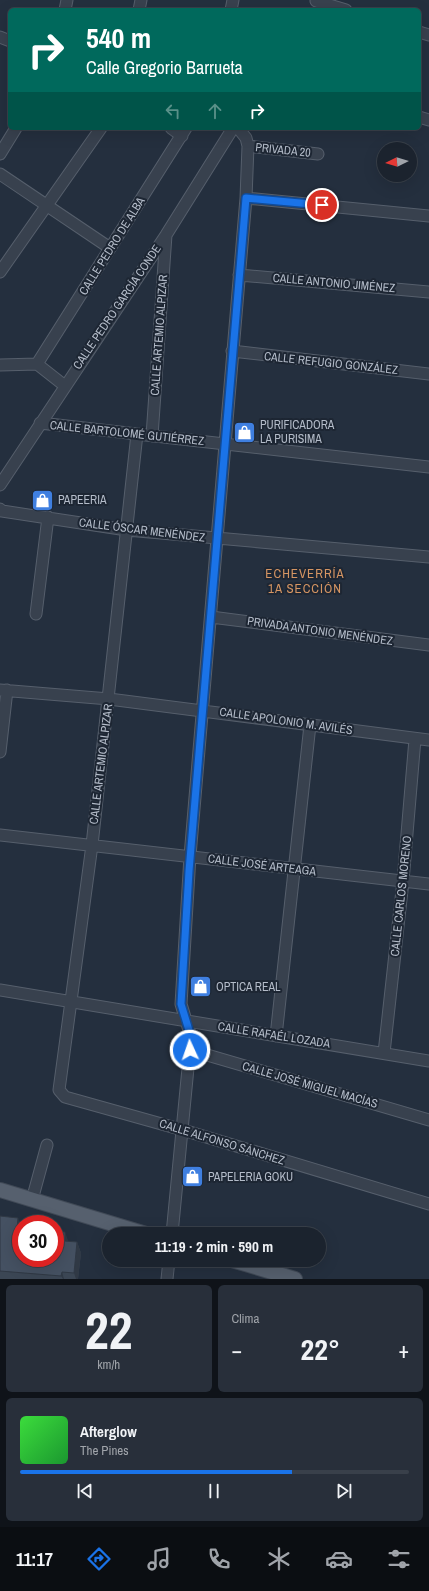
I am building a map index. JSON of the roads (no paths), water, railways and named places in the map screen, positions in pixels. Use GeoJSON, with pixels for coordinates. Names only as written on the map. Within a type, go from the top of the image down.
{"type":"FeatureCollection","features":[{"type":"Feature","properties":{"kind":"main road"},"geometry":{"type":"LineString","coordinates":[[0,1190],[123,1227]]}},
{"type":"Feature","properties":{"kind":"main road"},"geometry":{"type":"LineString","coordinates":[[255,1267],[295,1279]]}},
{"type":"Feature","properties":{"kind":"street"},"geometry":{"type":"LineString","coordinates":[[314,4],[335,8]]}},
{"type":"Feature","properties":{"kind":"street"},"geometry":{"type":"LineString","coordinates":[[0,154],[15,130]]}},
{"type":"Feature","properties":{"kind":"street"},"geometry":{"type":"LineString","coordinates":[[0,271],[100,130]]}},
{"type":"Feature","properties":{"kind":"street","name":"CALLE PEDRO GARCÍA CONDE"},"geometry":{"type":"LineString","coordinates":[[0,485],[166,235],[232,130]]}},
{"type":"Feature","properties":{"kind":"street"},"geometry":{"type":"LineString","coordinates":[[173,1227],[191,1037],[181,1004],[190,856],[246,198],[248,146],[246,138],[240,130]]}},
{"type":"Feature","properties":{"kind":"street","name":"CALLE PEDRO DE ALBA"},"geometry":{"type":"LineString","coordinates":[[37,364],[184,132]]}},
{"type":"Feature","properties":{"kind":"street","name":"PRIVADA 20"},"geometry":{"type":"LineString","coordinates":[[248,146],[318,154]]}},
{"type":"Feature","properties":{"kind":"street"},"geometry":{"type":"LineString","coordinates":[[0,174],[110,248]]}},
{"type":"Feature","properties":{"kind":"street"},"geometry":{"type":"LineString","coordinates":[[246,198],[429,216]]}},
{"type":"Feature","properties":{"kind":"street","name":"CALLE ARTEMIO ALPIZAR"},"geometry":{"type":"LineString","coordinates":[[152,436],[166,235]]}},
{"type":"Feature","properties":{"kind":"street","name":"CALLE ANTONIO JIMÉNEZ"},"geometry":{"type":"LineString","coordinates":[[239,275],[429,292]]}},
{"type":"Feature","properties":{"kind":"street","name":"CALLE REFUGIO GONZÁLEZ"},"geometry":{"type":"LineString","coordinates":[[232,352],[429,374]]}},
{"type":"Feature","properties":{"kind":"street"},"geometry":{"type":"LineString","coordinates":[[0,364],[37,364],[65,386]]}},
{"type":"Feature","properties":{"kind":"street","name":"CALLE BARTOLOMÉ GUTIÉRREZ"},"geometry":{"type":"LineString","coordinates":[[40,424],[429,467]]}},
{"type":"Feature","properties":{"kind":"street","name":"CALLE ARTEMIO ALPIZAR"},"geometry":{"type":"LineString","coordinates":[[61,1093],[59,1087],[72,1002],[92,845],[137,434]]}},
{"type":"Feature","properties":{"kind":"street","name":"CALLE ÓSCAR MENÉNDEZ"},"geometry":{"type":"LineString","coordinates":[[0,509],[2,511],[127,530],[429,557]]}},
{"type":"Feature","properties":{"kind":"street"},"geometry":{"type":"LineString","coordinates":[[36,614],[48,518]]}},
{"type":"Feature","properties":{"kind":"street","name":"PRIVADA ANTONIO MENÉNDEZ"},"geometry":{"type":"LineString","coordinates":[[211,617],[429,645]]}},
{"type":"Feature","properties":{"kind":"street"},"geometry":{"type":"LineString","coordinates":[[0,752],[4,690]]}},
{"type":"Feature","properties":{"kind":"street","name":"CALLE APOLONIO M. AVILÉS"},"geometry":{"type":"LineString","coordinates":[[4,690],[109,699],[429,740]]}},
{"type":"Feature","properties":{"kind":"street"},"geometry":{"type":"LineString","coordinates":[[276,1036],[310,725]]}},
{"type":"Feature","properties":{"kind":"street","name":"CALLE CARLOS MORENO"},"geometry":{"type":"LineString","coordinates":[[384,1053],[403,881],[415,738]]}},
{"type":"Feature","properties":{"kind":"street","name":"CALLE JOSÉ ARTEAGA"},"geometry":{"type":"LineString","coordinates":[[0,835],[429,884]]}},
{"type":"Feature","properties":{"kind":"street","name":"CALLE RAFAÉL LOZADA"},"geometry":{"type":"LineString","coordinates":[[0,990],[429,1061]]}},
{"type":"Feature","properties":{"kind":"street","name":"CALLE JOSÉ MIGUEL MACÍAS"},"geometry":{"type":"LineString","coordinates":[[190,1050],[429,1120]]}},
{"type":"Feature","properties":{"kind":"street","name":"CALLE ALFONSO SÁNCHEZ"},"geometry":{"type":"LineString","coordinates":[[61,1093],[65,1097],[183,1130],[429,1204]]}},
{"type":"Feature","properties":{"kind":"street"},"geometry":{"type":"LineString","coordinates":[[32,1200],[47,1145]]}},
{"type":"Feature","properties":{"kind":"street"},"geometry":{"type":"LineString","coordinates":[[167,1279],[168,1267]]}},
{"type":"Feature","properties":{"kind":"place","name":"PURIFICADORA LA PURISIMA"},"geometry":{"type":"Point","coordinates":[245,432]}},
{"type":"Feature","properties":{"kind":"place","name":"PAPEERIA"},"geometry":{"type":"Point","coordinates":[43,500]}},
{"type":"Feature","properties":{"kind":"place","name":"OPTICA REAL"},"geometry":{"type":"Point","coordinates":[201,987]}},
{"type":"Feature","properties":{"kind":"place","name":"PAPELERIA GOKU"},"geometry":{"type":"Point","coordinates":[192,1177]}},
{"type":"Feature","properties":{"kind":"district","name":"ECHEVERRÍA 1A SECCIÓN"},"geometry":{"type":"Point","coordinates":[305,580]}}]}
